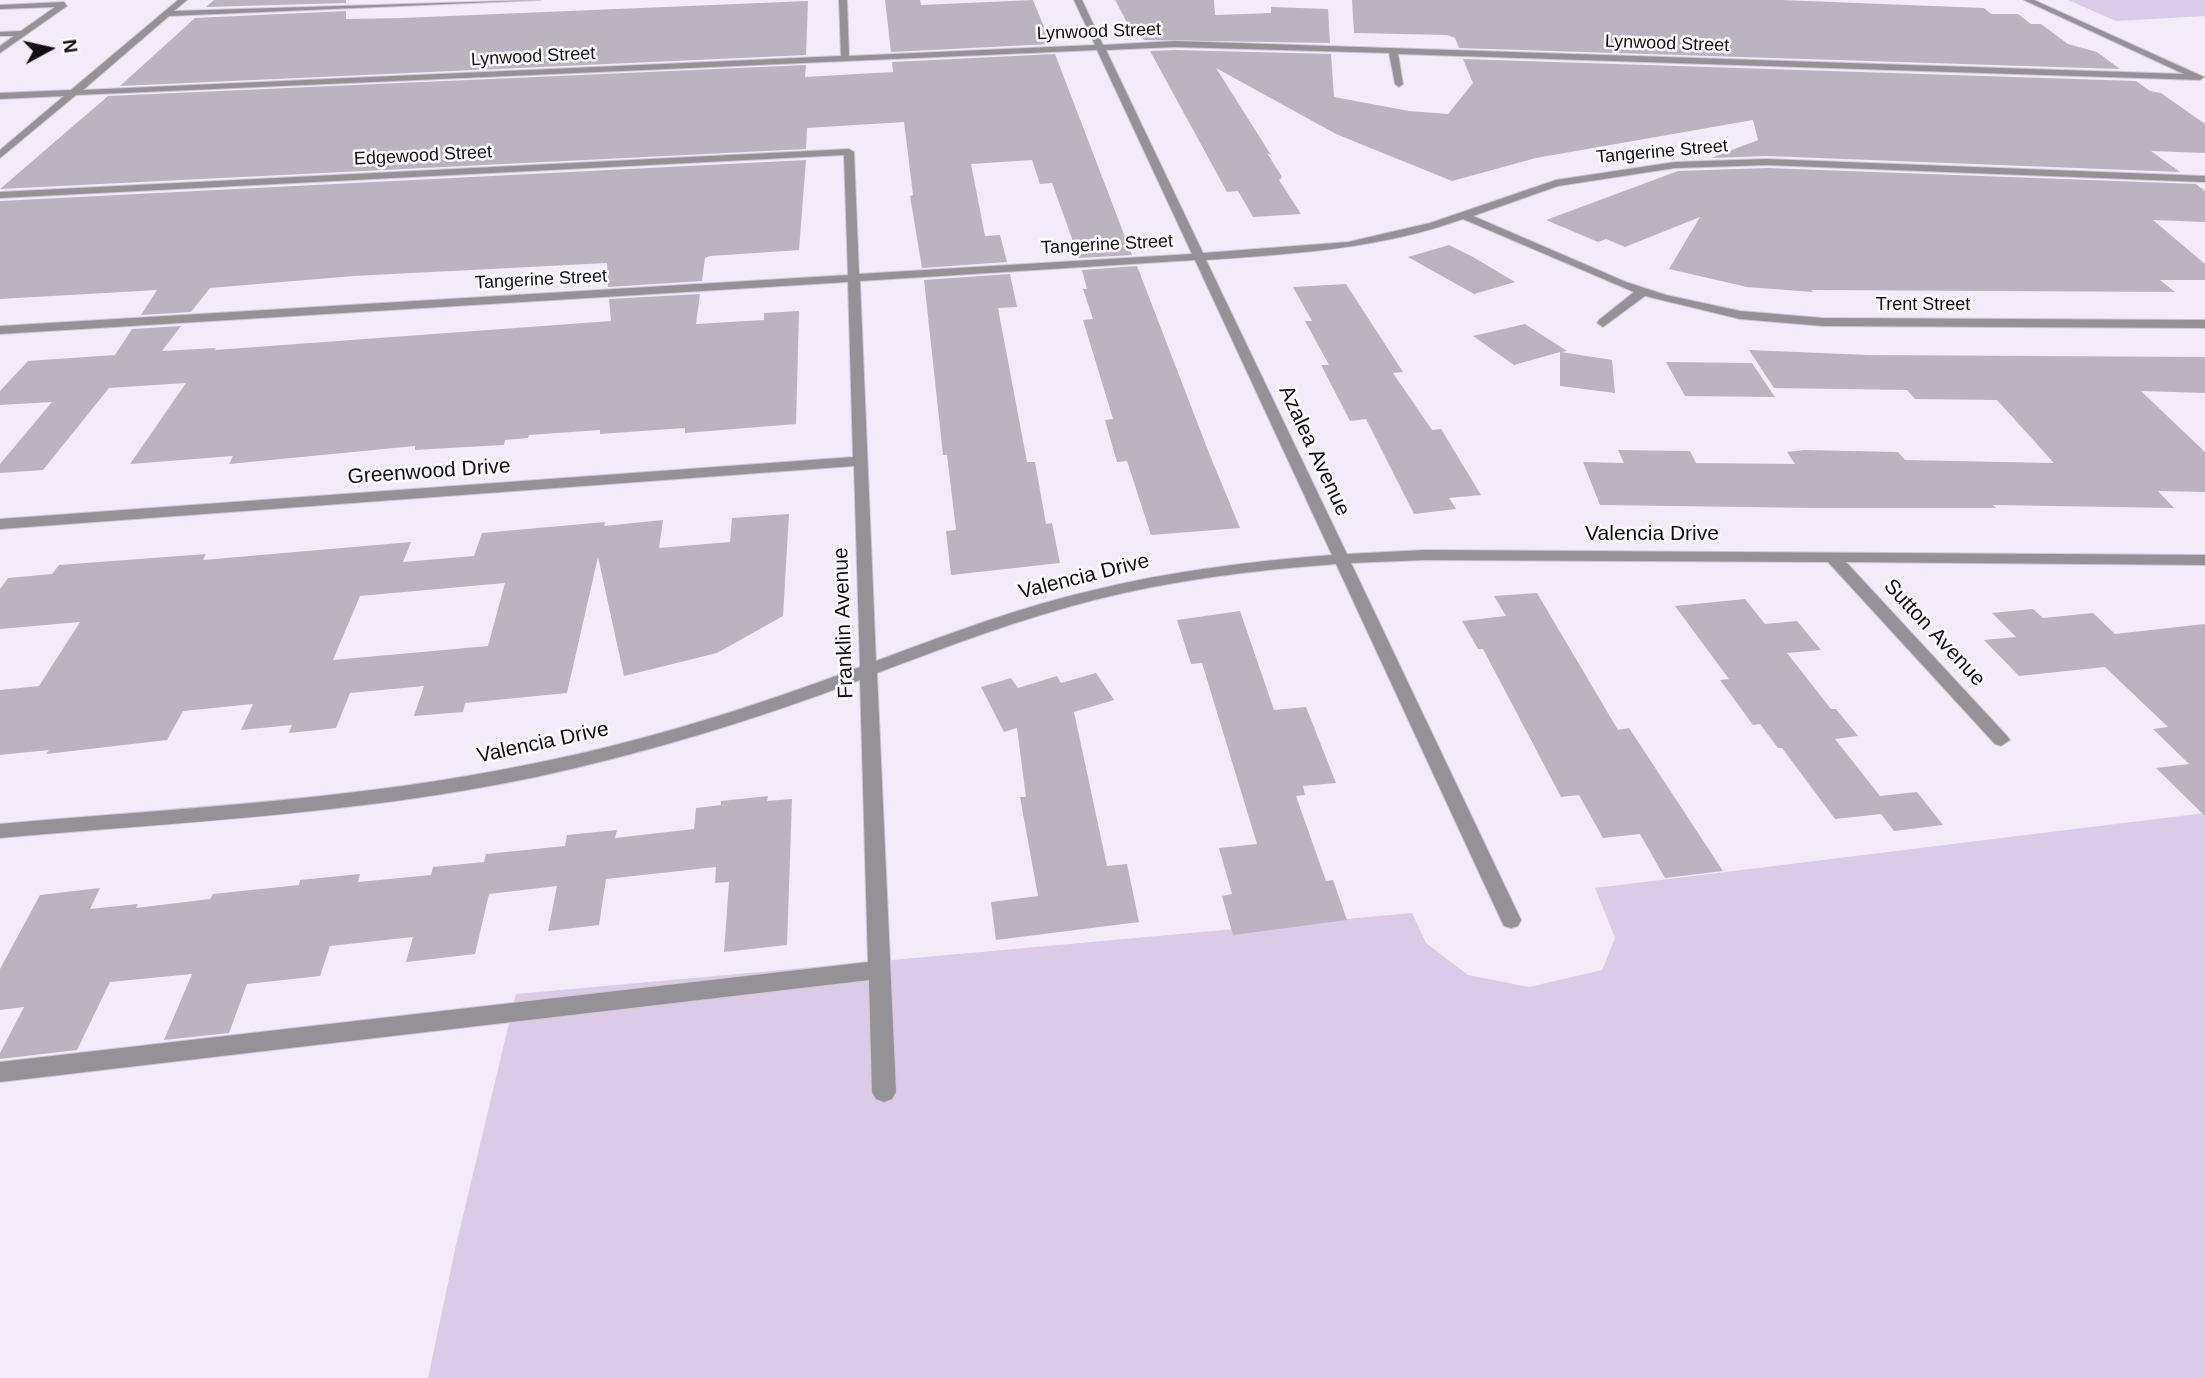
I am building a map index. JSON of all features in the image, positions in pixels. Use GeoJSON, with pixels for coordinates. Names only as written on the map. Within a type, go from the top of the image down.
{"type":"FeatureCollection","features":[{"type":"Feature","properties":{"kind":"street"},"geometry":{"type":"LineString","coordinates":[[0,155],[183,0]]}},
{"type":"Feature","properties":{"kind":"street"},"geometry":{"type":"LineString","coordinates":[[166,15],[536,0]]}},
{"type":"Feature","properties":{"kind":"street"},"geometry":{"type":"LineString","coordinates":[[843,0],[845,59]]}},
{"type":"Feature","properties":{"kind":"street","name":"Azalea Avenue"},"geometry":{"type":"LineString","coordinates":[[1078,0],[1511,920]]}},
{"type":"Feature","properties":{"kind":"street"},"geometry":{"type":"LineString","coordinates":[[2028,0],[2203,78]]}},
{"type":"Feature","properties":{"kind":"street"},"geometry":{"type":"LineString","coordinates":[[0,50],[64,4],[2,8]]}},
{"type":"Feature","properties":{"kind":"street"},"geometry":{"type":"LineString","coordinates":[[0,34],[23,33]]}},
{"type":"Feature","properties":{"kind":"street","name":"Lynwood Street"},"geometry":{"type":"LineString","coordinates":[[0,96],[1218,44],[2203,78]]}},
{"type":"Feature","properties":{"kind":"street"},"geometry":{"type":"LineString","coordinates":[[1394,50],[1399,84]]}},
{"type":"Feature","properties":{"kind":"street","name":"Edgewood Street"},"geometry":{"type":"LineString","coordinates":[[0,195],[849,152]]}},
{"type":"Feature","properties":{"kind":"street","name":"Franklin Avenue"},"geometry":{"type":"LineString","coordinates":[[849,152],[884,1092]]}},
{"type":"Feature","properties":{"kind":"street","name":"Tangerine Street"},"geometry":{"type":"LineString","coordinates":[[0,330],[1199,257],[1348,245],[1395,236],[1464,216],[1556,183],[1675,165],[1767,162],[2205,179]]}},
{"type":"Feature","properties":{"kind":"street","name":"Trent Street"},"geometry":{"type":"LineString","coordinates":[[1464,216],[1643,291],[1698,307],[1782,320],[2205,324]]}},
{"type":"Feature","properties":{"kind":"street"},"geometry":{"type":"LineString","coordinates":[[1602,323],[1643,291]]}},
{"type":"Feature","properties":{"kind":"street","name":"Greenwood Drive"},"geometry":{"type":"LineString","coordinates":[[0,524],[861,461]]}},
{"type":"Feature","properties":{"kind":"street","name":"Valencia Drive"},"geometry":{"type":"LineString","coordinates":[[0,831],[370,796],[500,777],[605,754],[706,727],[951,637],[1051,606],[1218,571],[1341,558],[1424,555],[2205,560]]}},
{"type":"Feature","properties":{"kind":"street","name":"Sutton Avenue"},"geometry":{"type":"LineString","coordinates":[[1833,558],[2001,740]]}},
{"type":"Feature","properties":{"kind":"street"},"geometry":{"type":"LineString","coordinates":[[0,1072],[879,970]]}},
{"type":"Feature","properties":{"kind":"shaded area"},"geometry":{"type":"Polygon","coordinates":[[[2068,0],[2205,0],[2205,16],[2116,21],[2068,0]]]}},
{"type":"Feature","properties":{"kind":"shaded area"},"geometry":{"type":"Polygon","coordinates":[[[2205,813],[2205,1378],[428,1378],[456,1245],[516,994],[1412,913],[1426,943],[1468,975],[1529,987],[1602,970],[1615,938],[1595,888],[2205,813]]]}},
{"type":"Feature","properties":{"kind":"building"},"geometry":{"type":"Polygon","coordinates":[[[214,0],[346,0],[346,3],[206,7],[214,0]]]}},
{"type":"Feature","properties":{"kind":"building"},"geometry":{"type":"Polygon","coordinates":[[[885,0],[920,0],[921,5],[1033,0],[1051,44],[891,52],[885,0]]]}},
{"type":"Feature","properties":{"kind":"building"},"geometry":{"type":"Polygon","coordinates":[[[1115,0],[1214,0],[1215,15],[1271,13],[1271,7],[1328,9],[1330,43],[1144,40],[1139,30],[1131,30],[1115,0]]]}},
{"type":"Feature","properties":{"kind":"building"},"geometry":{"type":"Polygon","coordinates":[[[1352,0],[1781,0],[1984,8],[1991,14],[2018,14],[2031,24],[2041,24],[2068,44],[2097,52],[2120,69],[1459,48],[1455,38],[1447,35],[1354,33],[1352,0]]]}},
{"type":"Feature","properties":{"kind":"building"},"geometry":{"type":"Polygon","coordinates":[[[808,1],[806,55],[120,86],[195,18],[346,11],[346,19],[402,18],[808,1]]]}},
{"type":"Feature","properties":{"kind":"building"},"geometry":{"type":"Polygon","coordinates":[[[1150,51],[1331,54],[1334,97],[1409,111],[1448,114],[1473,83],[1463,59],[2136,81],[2150,91],[2161,93],[2205,124],[2205,153],[2151,151],[2180,172],[1767,156],[1711,158],[1758,140],[1753,120],[1536,158],[1452,181],[1336,134],[1216,68],[1271,155],[1267,153],[1282,177],[1279,180],[1301,214],[1253,217],[1238,191],[1227,192],[1150,51]]]}},
{"type":"Feature","properties":{"kind":"building"},"geometry":{"type":"Polygon","coordinates":[[[1055,54],[1132,255],[1079,258],[1052,183],[1040,184],[1032,160],[971,164],[985,236],[1000,235],[1007,262],[922,268],[910,196],[913,195],[904,122],[807,128],[806,149],[0,189],[108,96],[806,65],[805,77],[893,72],[892,62],[1055,54]]]}},
{"type":"Feature","properties":{"kind":"building"},"geometry":{"type":"Polygon","coordinates":[[[806,160],[799,250],[710,256],[705,258],[702,281],[608,287],[607,263],[354,276],[210,288],[191,312],[141,315],[157,290],[0,299],[0,201],[806,160]]]}},
{"type":"Feature","properties":{"kind":"building"},"geometry":{"type":"Polygon","coordinates":[[[1767,168],[2196,184],[2205,191],[2205,222],[2153,220],[2205,264],[2205,280],[2160,280],[2175,292],[1811,290],[1813,292],[1747,287],[1669,269],[1700,217],[1625,247],[1606,239],[1598,242],[1546,220],[1678,171],[1767,168]]]}},
{"type":"Feature","properties":{"kind":"building"},"geometry":{"type":"Polygon","coordinates":[[[1449,245],[1515,282],[1474,294],[1408,257],[1449,245]]]}},
{"type":"Feature","properties":{"kind":"building"},"geometry":{"type":"Polygon","coordinates":[[[1137,266],[1240,528],[1151,535],[1127,461],[1117,462],[1105,420],[1113,419],[1083,320],[1093,319],[1083,289],[1087,289],[1082,270],[1137,266]]]}},
{"type":"Feature","properties":{"kind":"building"},"geometry":{"type":"Polygon","coordinates":[[[1010,274],[1017,307],[998,308],[1027,462],[1035,462],[1046,524],[1052,523],[1060,563],[951,575],[946,531],[956,530],[947,455],[943,455],[924,280],[1010,274]]]}},
{"type":"Feature","properties":{"kind":"building"},"geometry":{"type":"Polygon","coordinates":[[[1346,284],[1403,372],[1393,373],[1432,430],[1441,429],[1481,495],[1449,498],[1456,509],[1414,514],[1366,419],[1350,421],[1321,365],[1329,365],[1305,321],[1312,321],[1293,287],[1346,284]]]}},
{"type":"Feature","properties":{"kind":"building"},"geometry":{"type":"Polygon","coordinates":[[[700,294],[696,324],[764,320],[764,313],[799,311],[796,424],[685,433],[685,428],[600,434],[600,430],[529,435],[528,438],[505,440],[504,445],[415,450],[415,446],[229,464],[233,456],[130,464],[186,383],[109,388],[43,470],[0,473],[0,464],[52,402],[0,405],[0,391],[28,361],[115,355],[132,329],[181,326],[162,351],[216,348],[215,350],[611,321],[609,299],[700,294]]]}},
{"type":"Feature","properties":{"kind":"building"},"geometry":{"type":"Polygon","coordinates":[[[1525,324],[1567,351],[1561,352],[1612,360],[1615,393],[1560,386],[1560,352],[1514,365],[1473,336],[1525,324]]]}},
{"type":"Feature","properties":{"kind":"building"},"geometry":{"type":"Polygon","coordinates":[[[1749,350],[1868,355],[2205,357],[2205,393],[2141,391],[2205,452],[2205,492],[2158,491],[2174,508],[1600,505],[1583,462],[1624,463],[1618,450],[1690,451],[1696,463],[1795,464],[1787,452],[1804,450],[1898,452],[1905,460],[2054,463],[1997,400],[1915,399],[1907,390],[1774,388],[1749,350]]]}},
{"type":"Feature","properties":{"kind":"building"},"geometry":{"type":"Polygon","coordinates":[[[1666,362],[1752,363],[1775,397],[1685,396],[1666,362]]]}},
{"type":"Feature","properties":{"kind":"building"},"geometry":{"type":"Polygon","coordinates":[[[789,514],[783,616],[717,653],[624,676],[598,557],[567,693],[465,703],[463,712],[414,716],[424,686],[350,693],[336,728],[289,733],[292,725],[241,730],[253,704],[183,711],[167,740],[46,754],[49,750],[0,755],[0,690],[39,686],[80,622],[0,629],[0,589],[8,578],[52,574],[59,565],[206,554],[203,560],[411,542],[403,562],[474,556],[482,533],[605,522],[604,526],[663,520],[659,548],[730,542],[732,518],[789,514]],[[505,583],[360,596],[333,660],[488,646],[505,583]]]}},
{"type":"Feature","properties":{"kind":"building"},"geometry":{"type":"Polygon","coordinates":[[[1537,593],[1618,730],[1629,728],[1723,871],[1665,878],[1640,834],[1603,838],[1579,795],[1561,797],[1483,649],[1478,649],[1462,621],[1506,616],[1494,596],[1537,593]]]}},
{"type":"Feature","properties":{"kind":"building"},"geometry":{"type":"Polygon","coordinates":[[[1745,599],[1765,624],[1797,621],[1821,650],[1787,653],[1831,709],[1836,709],[1858,736],[1835,739],[1880,796],[1917,792],[1943,825],[1894,831],[1881,814],[1835,819],[1782,748],[1778,748],[1760,724],[1753,725],[1720,680],[1729,679],[1675,606],[1745,599]]]}},
{"type":"Feature","properties":{"kind":"building"},"geometry":{"type":"Polygon","coordinates":[[[2033,609],[2043,618],[2093,613],[2115,634],[2205,624],[2205,816],[2156,768],[2189,764],[2153,729],[2168,727],[2105,667],[2019,676],[1984,640],[2016,637],[1992,613],[2033,609]]]}},
{"type":"Feature","properties":{"kind":"building"},"geometry":{"type":"Polygon","coordinates":[[[1240,611],[1274,710],[1306,707],[1336,783],[1303,786],[1305,795],[1296,796],[1326,881],[1333,880],[1347,920],[1233,935],[1222,896],[1232,894],[1219,848],[1257,844],[1202,663],[1191,664],[1177,620],[1240,611]]]}},
{"type":"Feature","properties":{"kind":"building"},"geometry":{"type":"Polygon","coordinates":[[[1096,673],[1114,700],[1074,712],[1107,866],[1127,864],[1139,922],[996,940],[991,902],[1038,896],[1020,797],[1026,797],[1017,728],[1004,732],[981,687],[1011,678],[1018,688],[1057,676],[1061,683],[1096,673]]]}},
{"type":"Feature","properties":{"kind":"building"},"geometry":{"type":"Polygon","coordinates":[[[768,796],[767,801],[792,799],[787,945],[724,952],[729,882],[715,883],[716,867],[606,879],[599,925],[548,931],[557,886],[489,894],[475,954],[406,962],[413,937],[330,946],[320,976],[247,984],[229,1033],[164,1040],[192,974],[110,982],[77,1050],[0,1059],[0,1053],[24,1007],[0,1010],[0,969],[40,895],[100,888],[90,909],[138,904],[136,908],[210,899],[213,894],[299,885],[300,880],[360,874],[358,882],[431,875],[433,867],[484,862],[486,854],[565,846],[567,835],[617,830],[615,838],[694,829],[696,808],[721,805],[721,801],[768,796]]]}}]}
